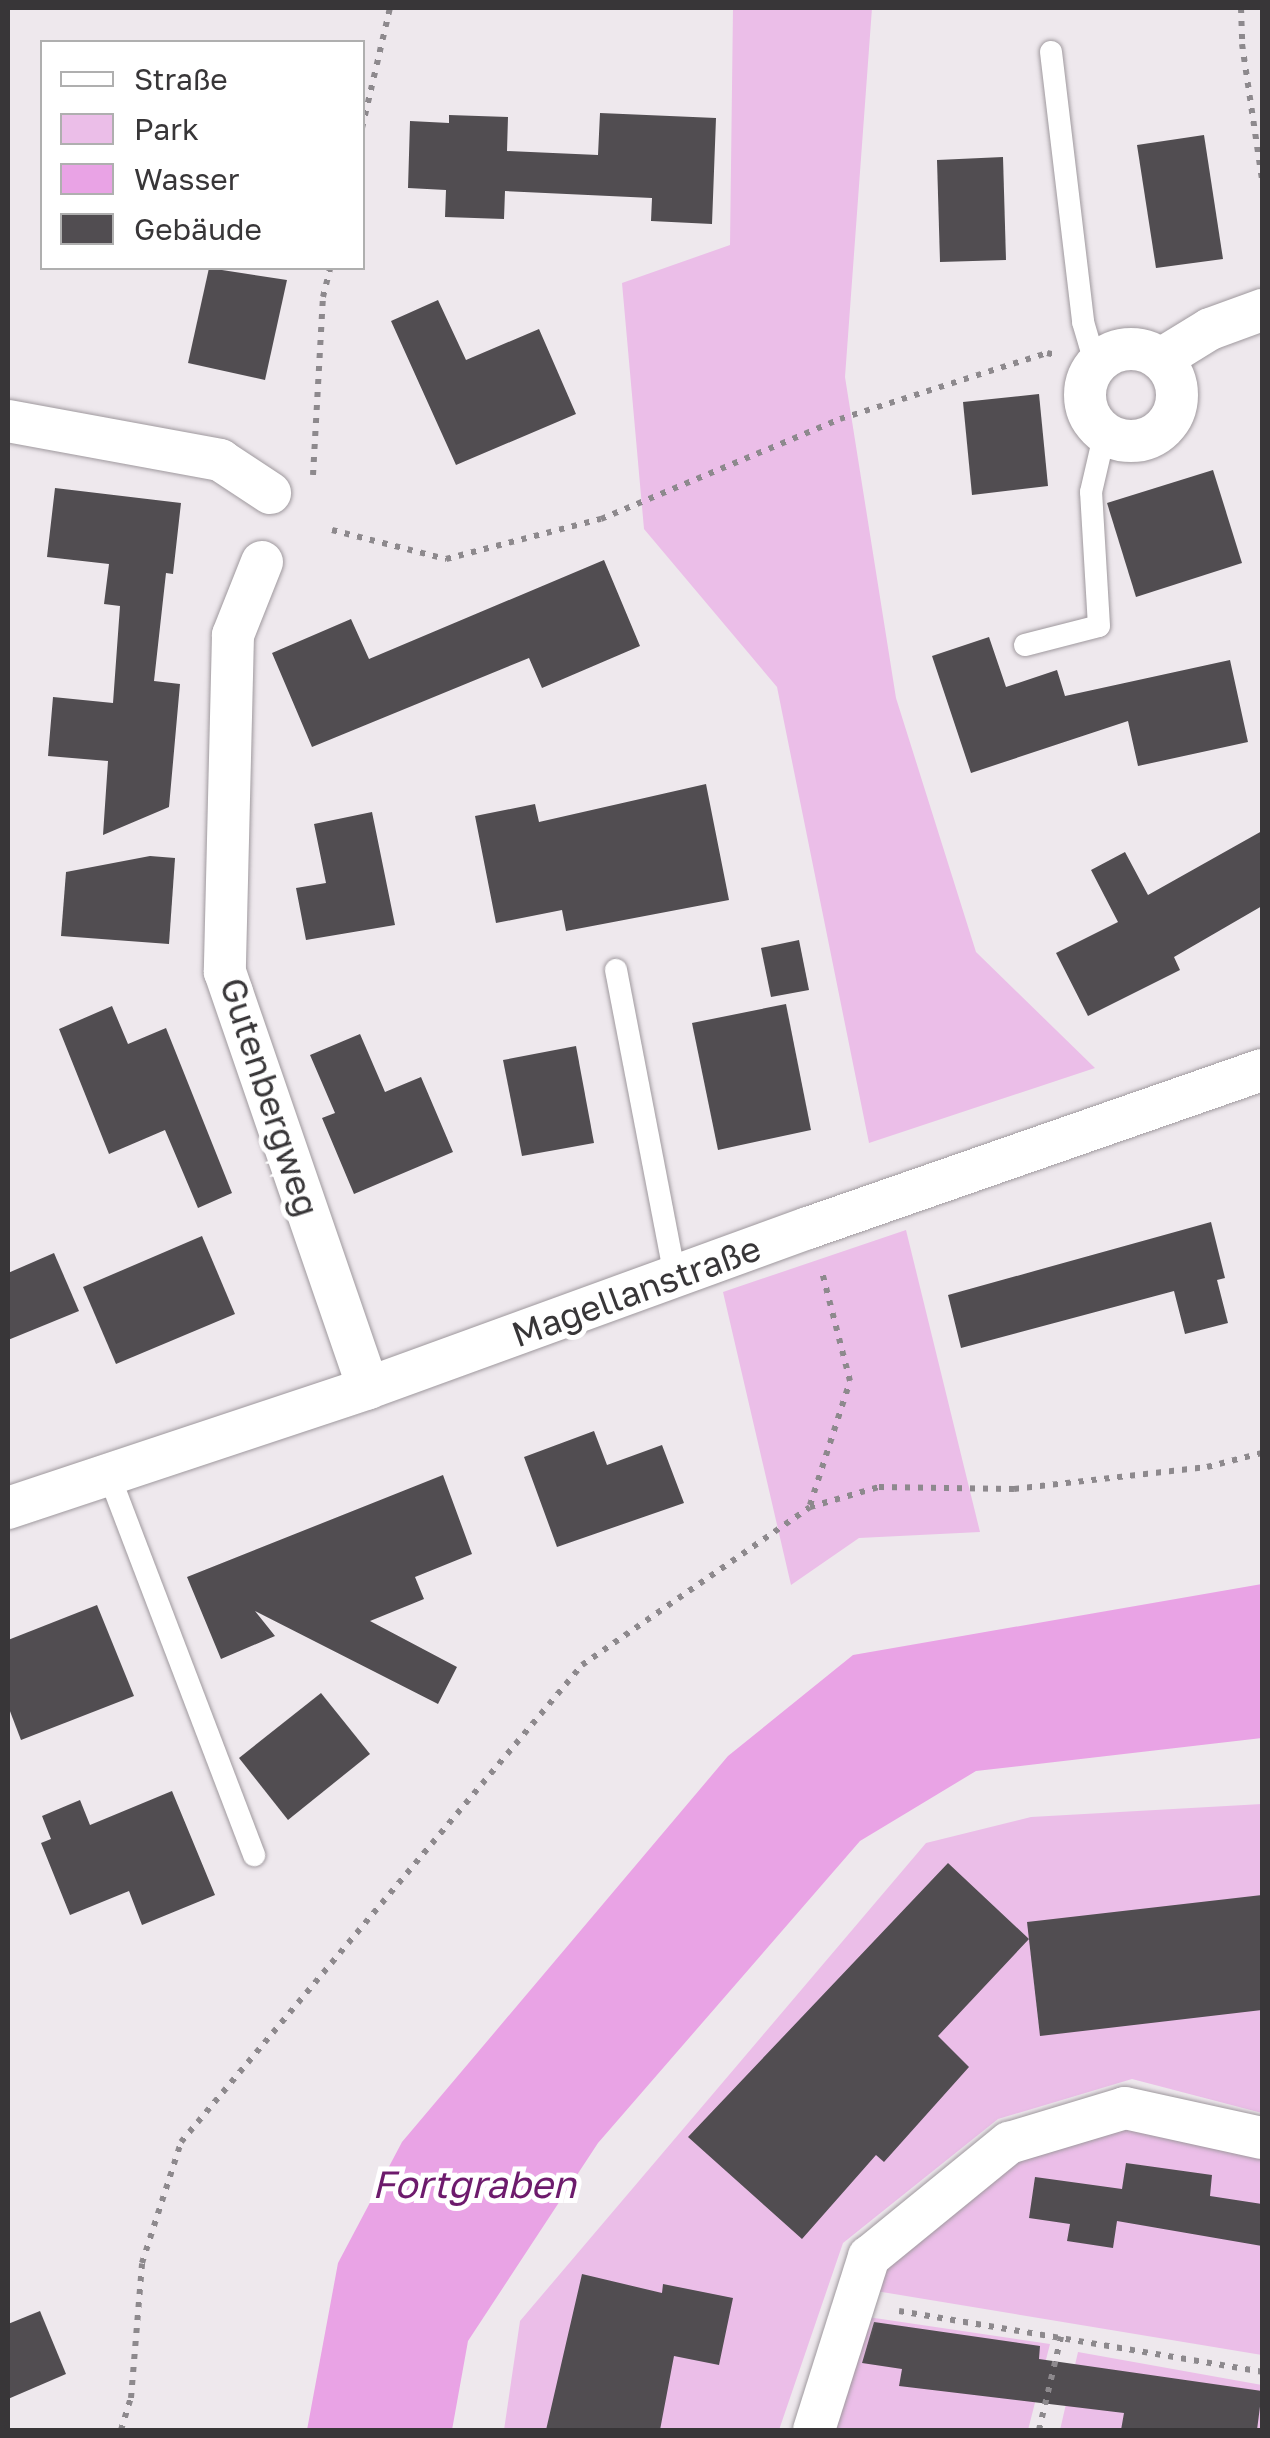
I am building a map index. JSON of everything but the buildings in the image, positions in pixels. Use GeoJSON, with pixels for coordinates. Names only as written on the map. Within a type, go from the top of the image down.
{"type":"FeatureCollection","features":[{"type":"Feature","properties":{"kind":"street"},"geometry":{"type":"LineString","coordinates":[[1161,359],[1210,329],[1262,310]]}},
{"type":"Feature","properties":{"kind":"street"},"geometry":{"type":"LineString","coordinates":[[1120,350],[1148,352],[1161,359],[1177,386],[1172,416],[1150,437],[1135,441],[1105,432],[1094,422],[1085,394],[1096,366],[1120,350]]}},
{"type":"Feature","properties":{"kind":"street"},"geometry":{"type":"LineString","coordinates":[[8,421],[220,460],[291,494]]}},
{"type":"Feature","properties":{"kind":"street","name":"Gutenbergweg"},"geometry":{"type":"LineString","coordinates":[[262,562],[233,635],[225,972],[368,1388]]}},
{"type":"Feature","properties":{"kind":"street","name":"Magellanstraße"},"geometry":{"type":"LineString","coordinates":[[8,1508],[368,1388],[808,1228],[1262,1070]]}},
{"type":"Feature","properties":{"kind":"street"},"geometry":{"type":"LineString","coordinates":[[814,2430],[869,2258],[1008,2143],[1125,2108],[1262,2138]]}},
{"type":"Feature","properties":{"kind":"lane"},"geometry":{"type":"LineString","coordinates":[[1051,52],[1083,322],[1096,366]]}},
{"type":"Feature","properties":{"kind":"lane"},"geometry":{"type":"LineString","coordinates":[[1024,645],[1099,626],[1091,492],[1105,432]]}},
{"type":"Feature","properties":{"kind":"lane"},"geometry":{"type":"LineString","coordinates":[[616,970],[675,1277]]}},
{"type":"Feature","properties":{"kind":"lane"},"geometry":{"type":"LineString","coordinates":[[109,1476],[254,1854]]}},
{"type":"Feature","properties":{"kind":"path"},"geometry":{"type":"LineString","coordinates":[[365,115],[390,8]]}},
{"type":"Feature","properties":{"kind":"path"},"geometry":{"type":"LineString","coordinates":[[1241,8],[1242,44],[1262,178]]}},
{"type":"Feature","properties":{"kind":"path"},"geometry":{"type":"LineString","coordinates":[[291,494],[330,270]]}},
{"type":"Feature","properties":{"kind":"path"},"geometry":{"type":"LineString","coordinates":[[332,530],[446,559],[602,519],[840,418],[1047,353],[1096,366]]}},
{"type":"Feature","properties":{"kind":"path"},"geometry":{"type":"LineString","coordinates":[[808,1228],[850,1381],[810,1506]]}},
{"type":"Feature","properties":{"kind":"path"},"geometry":{"type":"LineString","coordinates":[[121,2430],[131,2398],[142,2263],[182,2142],[582,1665],[810,1506],[879,1487],[1014,1489],[1207,1467],[1262,1453]]}},
{"type":"Feature","properties":{"kind":"path"},"geometry":{"type":"LineString","coordinates":[[852,2304],[1262,2372]]}},
{"type":"Feature","properties":{"kind":"path"},"geometry":{"type":"LineString","coordinates":[[1039,2430],[1061,2336]]}},
{"type":"Feature","properties":{"kind":"green space"},"geometry":{"type":"Polygon","coordinates":[[[733,8],[872,8],[845,377],[896,698],[976,952],[1095,1068],[869,1143],[777,687],[644,529],[622,283],[730,245],[733,8]]]}},
{"type":"Feature","properties":{"kind":"green space"},"geometry":{"type":"Polygon","coordinates":[[[906,1230],[980,1532],[859,1538],[791,1585],[723,1292],[906,1230]]]}},
{"type":"Feature","properties":{"kind":"green space"},"geometry":{"type":"Polygon","coordinates":[[[1262,1804],[1262,2113],[1132,2079],[998,2119],[843,2243],[779,2430],[504,2430],[520,2321],[926,1843],[1031,1817],[1262,1804]]]}},
{"type":"Feature","properties":{"kind":"green space"},"geometry":{"type":"Polygon","coordinates":[[[1125,2126],[1262,2157],[1262,2355],[876,2291],[885,2266],[1018,2161],[1125,2126]]]}},
{"type":"Feature","properties":{"kind":"green space"},"geometry":{"type":"Polygon","coordinates":[[[861,2316],[1050,2344],[1028,2430],[831,2430],[861,2316]]]}},
{"type":"Feature","properties":{"kind":"green space"},"geometry":{"type":"Polygon","coordinates":[[[1078,2352],[1262,2385],[1262,2430],[1060,2430],[1078,2352]]]}},
{"type":"Feature","properties":{"kind":"water","name":"Fortgraben"},"geometry":{"type":"Polygon","coordinates":[[[1262,1584],[1262,1738],[976,1771],[860,1841],[598,2143],[468,2341],[452,2430],[307,2430],[338,2263],[402,2142],[728,1756],[853,1655],[1262,1584]]]}}]}
